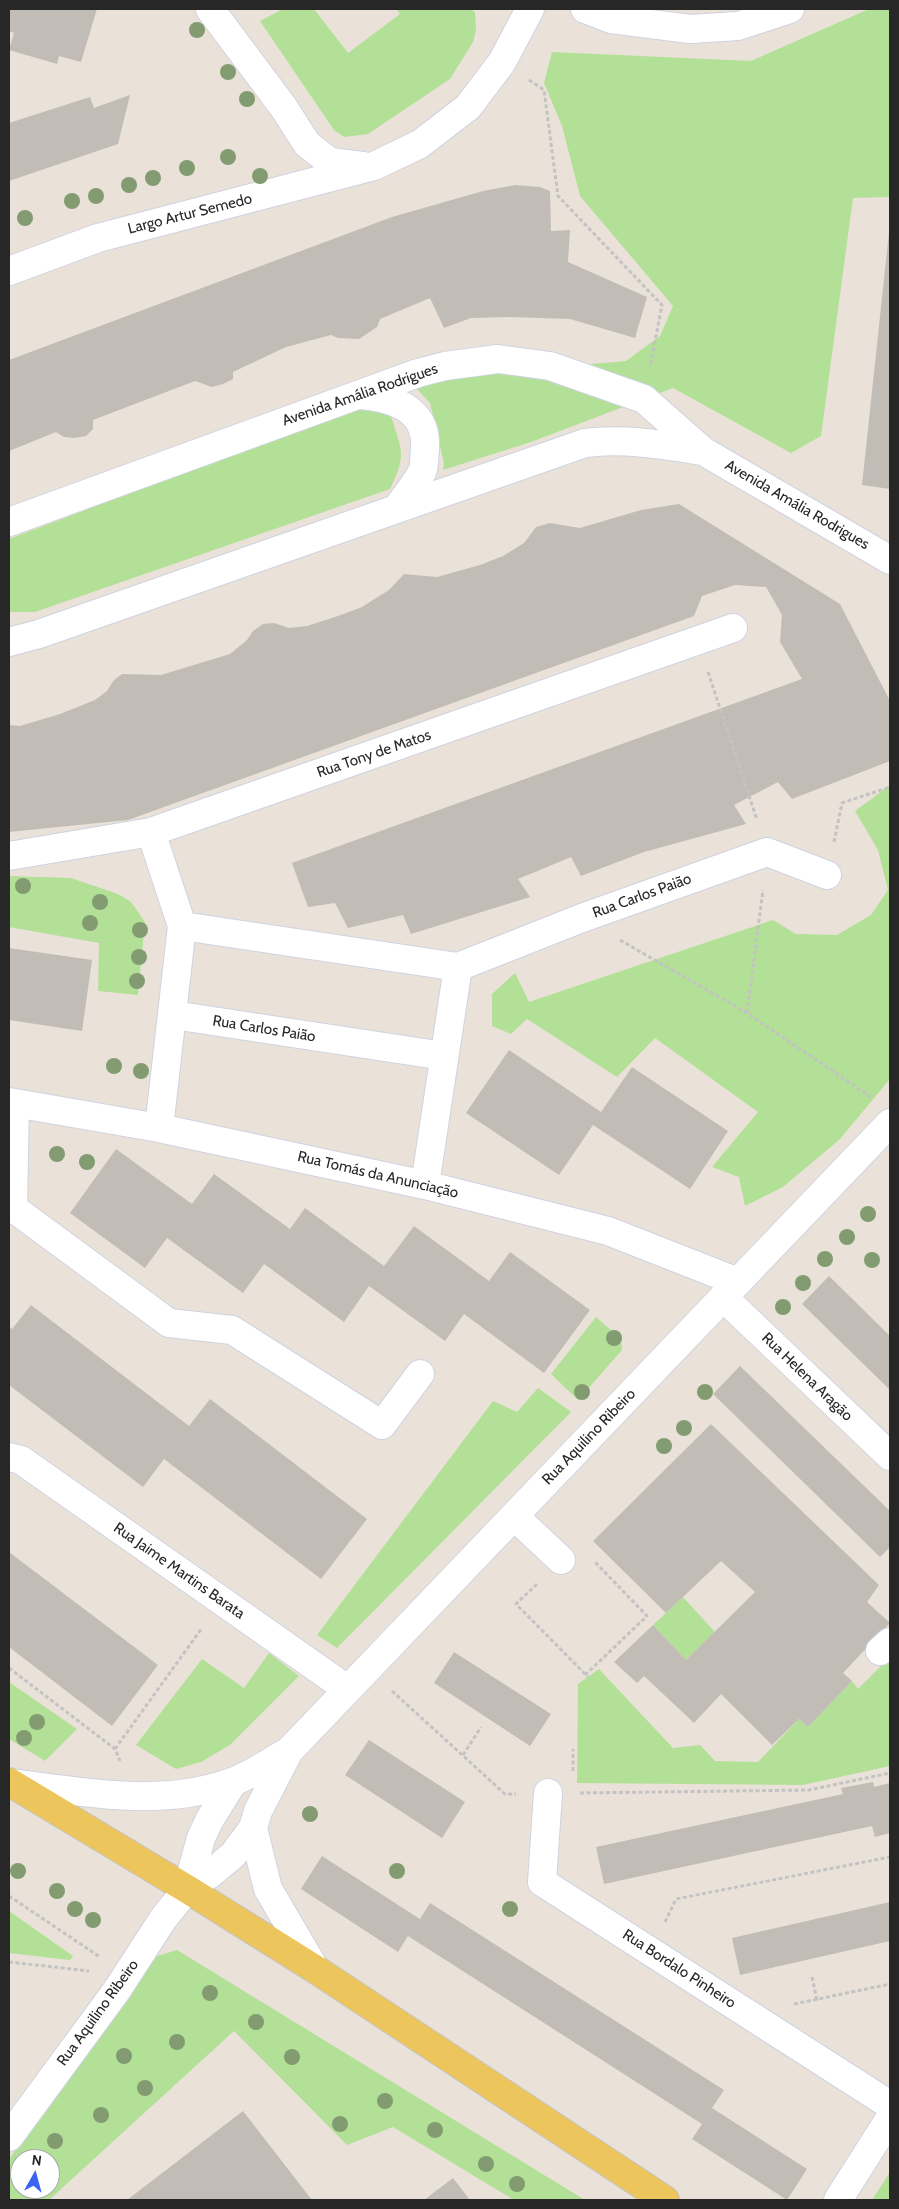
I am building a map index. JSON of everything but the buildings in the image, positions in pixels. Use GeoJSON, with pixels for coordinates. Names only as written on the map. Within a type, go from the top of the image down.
{"type":"FeatureCollection","features":[{"type":"Feature","properties":{"kind":"main road"},"geometry":{"type":"LineString","coordinates":[[9,1783],[186,1889],[314,1969],[665,2200]]}},
{"type":"Feature","properties":{"kind":"street","name":"Largo Artur Semedo"},"geometry":{"type":"LineString","coordinates":[[210,9],[284,108],[307,144],[330,162],[351,166],[374,166]]}},
{"type":"Feature","properties":{"kind":"street","name":"Largo Artur Semedo"},"geometry":{"type":"LineString","coordinates":[[9,271],[98,238],[374,166],[420,144],[468,107],[502,62],[530,9]]}},
{"type":"Feature","properties":{"kind":"street"},"geometry":{"type":"LineString","coordinates":[[585,9],[612,19],[690,30],[738,26],[790,9]]}},
{"type":"Feature","properties":{"kind":"street","name":"Avenida Amália Rodrigues"},"geometry":{"type":"LineString","coordinates":[[9,522],[352,395],[418,373],[446,366],[498,359],[550,366],[644,400],[703,450],[890,560]]}},
{"type":"Feature","properties":{"kind":"street"},"geometry":{"type":"LineString","coordinates":[[352,395],[380,397],[403,404],[419,421],[425,442],[423,470],[398,507]]}},
{"type":"Feature","properties":{"kind":"street","name":"Avenida Amália Rodrigues"},"geometry":{"type":"LineString","coordinates":[[9,642],[39,634],[584,443],[605,440],[654,443],[703,450]]}},
{"type":"Feature","properties":{"kind":"street"},"geometry":{"type":"LineString","coordinates":[[9,628],[39,634]]}},
{"type":"Feature","properties":{"kind":"street","name":"Rua Tony de Matos"},"geometry":{"type":"LineString","coordinates":[[9,856],[151,832],[733,628]]}},
{"type":"Feature","properties":{"kind":"street"},"geometry":{"type":"LineString","coordinates":[[151,832],[182,926],[159,1128]]}},
{"type":"Feature","properties":{"kind":"street"},"geometry":{"type":"LineString","coordinates":[[767,852],[827,875]]}},
{"type":"Feature","properties":{"kind":"street","name":"Rua Carlos Paião"},"geometry":{"type":"LineString","coordinates":[[458,967],[582,918],[767,852]]}},
{"type":"Feature","properties":{"kind":"street"},"geometry":{"type":"LineString","coordinates":[[182,926],[458,967],[425,1185]]}},
{"type":"Feature","properties":{"kind":"street","name":"Rua Carlos Paião"},"geometry":{"type":"LineString","coordinates":[[172,1015],[444,1056]]}},
{"type":"Feature","properties":{"kind":"street"},"geometry":{"type":"LineString","coordinates":[[12,1103],[13,1208],[169,1323],[232,1330],[382,1425],[420,1374]]}},
{"type":"Feature","properties":{"kind":"street","name":"Rua Tomás da Anunciação"},"geometry":{"type":"LineString","coordinates":[[12,1103],[159,1128],[425,1185],[608,1231],[730,1290]]}},
{"type":"Feature","properties":{"kind":"street","name":"Rua Aquilino Ribeiro"},"geometry":{"type":"LineString","coordinates":[[186,1889],[210,1874],[233,1855],[254,1828],[258,1811],[289,1750],[890,1123]]}},
{"type":"Feature","properties":{"kind":"street","name":"Rua Helena Aragão"},"geometry":{"type":"LineString","coordinates":[[730,1290],[890,1456]]}},
{"type":"Feature","properties":{"kind":"street","name":"Rua Jaime Martins Barata"},"geometry":{"type":"LineString","coordinates":[[9,1457],[21,1460],[347,1689]]}},
{"type":"Feature","properties":{"kind":"street"},"geometry":{"type":"LineString","coordinates":[[514,1516],[562,1560]]}},
{"type":"Feature","properties":{"kind":"street","name":"Rua Aquilino Ribeiro"},"geometry":{"type":"LineString","coordinates":[[9,1783],[102,1794],[177,1796],[233,1782],[289,1750]]}},
{"type":"Feature","properties":{"kind":"street","name":"Rua Aquilino Ribeiro"},"geometry":{"type":"LineString","coordinates":[[9,2137],[127,1975],[186,1889],[201,1838],[210,1819],[233,1782]]}},
{"type":"Feature","properties":{"kind":"street","name":"Rua Bordalo Pinheiro"},"geometry":{"type":"LineString","coordinates":[[548,1793],[542,1882],[890,2105]]}},
{"type":"Feature","properties":{"kind":"street"},"geometry":{"type":"LineString","coordinates":[[254,1828],[268,1889],[314,1969]]}},
{"type":"Feature","properties":{"kind":"street"},"geometry":{"type":"LineString","coordinates":[[838,2200],[890,2118]]}},
{"type":"Feature","properties":{"kind":"path"},"geometry":{"type":"LineString","coordinates":[[502,62],[544,90],[558,196],[662,305],[644,400]]}},
{"type":"Feature","properties":{"kind":"path"},"geometry":{"type":"LineString","coordinates":[[698,640],[767,852],[748,1013]]}},
{"type":"Feature","properties":{"kind":"path"},"geometry":{"type":"LineString","coordinates":[[827,875],[842,803],[890,787]]}},
{"type":"Feature","properties":{"kind":"path"},"geometry":{"type":"LineString","coordinates":[[582,918],[748,1013],[874,1099]]}},
{"type":"Feature","properties":{"kind":"path"},"geometry":{"type":"LineString","coordinates":[[577,1544],[647,1616],[587,1676],[516,1604],[562,1560],[577,1544]]}},
{"type":"Feature","properties":{"kind":"path"},"geometry":{"type":"LineString","coordinates":[[115,1749],[222,1601]]}},
{"type":"Feature","properties":{"kind":"path"},"geometry":{"type":"LineString","coordinates":[[9,1668],[115,1749],[122,1767]]}},
{"type":"Feature","properties":{"kind":"path"},"geometry":{"type":"LineString","coordinates":[[368,1668],[505,1794],[809,1790],[890,1773]]}},
{"type":"Feature","properties":{"kind":"path"},"geometry":{"type":"LineString","coordinates":[[464,1755],[481,1727]]}},
{"type":"Feature","properties":{"kind":"path"},"geometry":{"type":"LineString","coordinates":[[651,1951],[676,1899],[890,1857]]}},
{"type":"Feature","properties":{"kind":"path"},"geometry":{"type":"LineString","coordinates":[[9,1896],[127,1975]]}},
{"type":"Feature","properties":{"kind":"path"},"geometry":{"type":"LineString","coordinates":[[9,1962],[127,1975]]}},
{"type":"Feature","properties":{"kind":"path"},"geometry":{"type":"LineString","coordinates":[[812,1977],[817,2000]]}},
{"type":"Feature","properties":{"kind":"path"},"geometry":{"type":"LineString","coordinates":[[774,2030],[793,2004],[890,1984]]}},
{"type":"Feature","properties":{"kind":"green space"},"geometry":{"type":"Polygon","coordinates":[[[283,9],[314,9],[348,53],[400,14],[396,9],[471,9],[475,12],[476,30],[473,42],[450,79],[368,134],[344,137],[334,130],[260,21],[283,9]]]}},
{"type":"Feature","properties":{"kind":"green space"},"geometry":{"type":"Polygon","coordinates":[[[869,9],[890,9],[890,197],[853,198],[821,436],[791,453],[673,388],[531,442],[443,470],[444,463],[430,403],[415,387],[462,375],[626,361],[660,336],[673,306],[580,196],[562,126],[544,83],[552,52],[751,61],[869,9]]]}},
{"type":"Feature","properties":{"kind":"green space"},"geometry":{"type":"Polygon","coordinates":[[[352,409],[380,409],[391,416],[398,438],[401,460],[390,489],[35,612],[9,612],[9,539],[352,409]]]}},
{"type":"Feature","properties":{"kind":"green space"},"geometry":{"type":"Polygon","coordinates":[[[890,785],[890,1079],[840,1139],[783,1187],[745,1206],[739,1177],[712,1167],[758,1112],[655,1038],[617,1077],[527,1019],[511,1034],[492,1026],[492,994],[515,973],[529,1002],[773,920],[796,934],[837,935],[871,915],[888,890],[878,850],[855,811],[890,785]]]}},
{"type":"Feature","properties":{"kind":"green space"},"geometry":{"type":"Polygon","coordinates":[[[9,876],[71,878],[118,894],[131,902],[145,922],[138,995],[98,991],[99,943],[9,927],[9,876]]]}},
{"type":"Feature","properties":{"kind":"green space"},"geometry":{"type":"Polygon","coordinates":[[[596,1317],[621,1339],[622,1350],[578,1400],[551,1374],[596,1317]]]}},
{"type":"Feature","properties":{"kind":"green space"},"geometry":{"type":"Polygon","coordinates":[[[538,1388],[571,1412],[337,1648],[317,1635],[493,1401],[517,1412],[538,1388]]]}},
{"type":"Feature","properties":{"kind":"green space"},"geometry":{"type":"Polygon","coordinates":[[[683,1597],[715,1632],[686,1660],[653,1625],[683,1597]]]}},
{"type":"Feature","properties":{"kind":"green space"},"geometry":{"type":"Polygon","coordinates":[[[269,1653],[299,1676],[230,1745],[201,1762],[176,1769],[136,1745],[202,1659],[244,1688],[269,1653]]]}},
{"type":"Feature","properties":{"kind":"green space"},"geometry":{"type":"Polygon","coordinates":[[[890,1657],[890,1766],[803,1785],[577,1783],[578,1684],[599,1669],[673,1748],[700,1745],[715,1761],[758,1762],[799,1719],[808,1727],[852,1681],[858,1689],[890,1657]]]}},
{"type":"Feature","properties":{"kind":"green space"},"geometry":{"type":"Polygon","coordinates":[[[9,1682],[77,1729],[45,1761],[9,1739],[9,1682]]]}},
{"type":"Feature","properties":{"kind":"green space"},"geometry":{"type":"Polygon","coordinates":[[[9,1911],[73,1956],[70,1960],[9,1953],[9,1911]]]}},
{"type":"Feature","properties":{"kind":"green space"},"geometry":{"type":"Polygon","coordinates":[[[177,1950],[585,2200],[514,2200],[393,2127],[347,2145],[234,2031],[60,2190],[60,2149],[16,2149],[154,1957],[177,1950]]]}},
{"type":"Feature","properties":{"kind":"green space"},"geometry":{"type":"Polygon","coordinates":[[[10,2158],[10,2199],[50,2199],[9,2200],[10,2158]]]}},
{"type":"Feature","properties":{"kind":"green space"},"geometry":{"type":"Polygon","coordinates":[[[890,2172],[890,2200],[872,2200],[890,2172]]]}}]}
